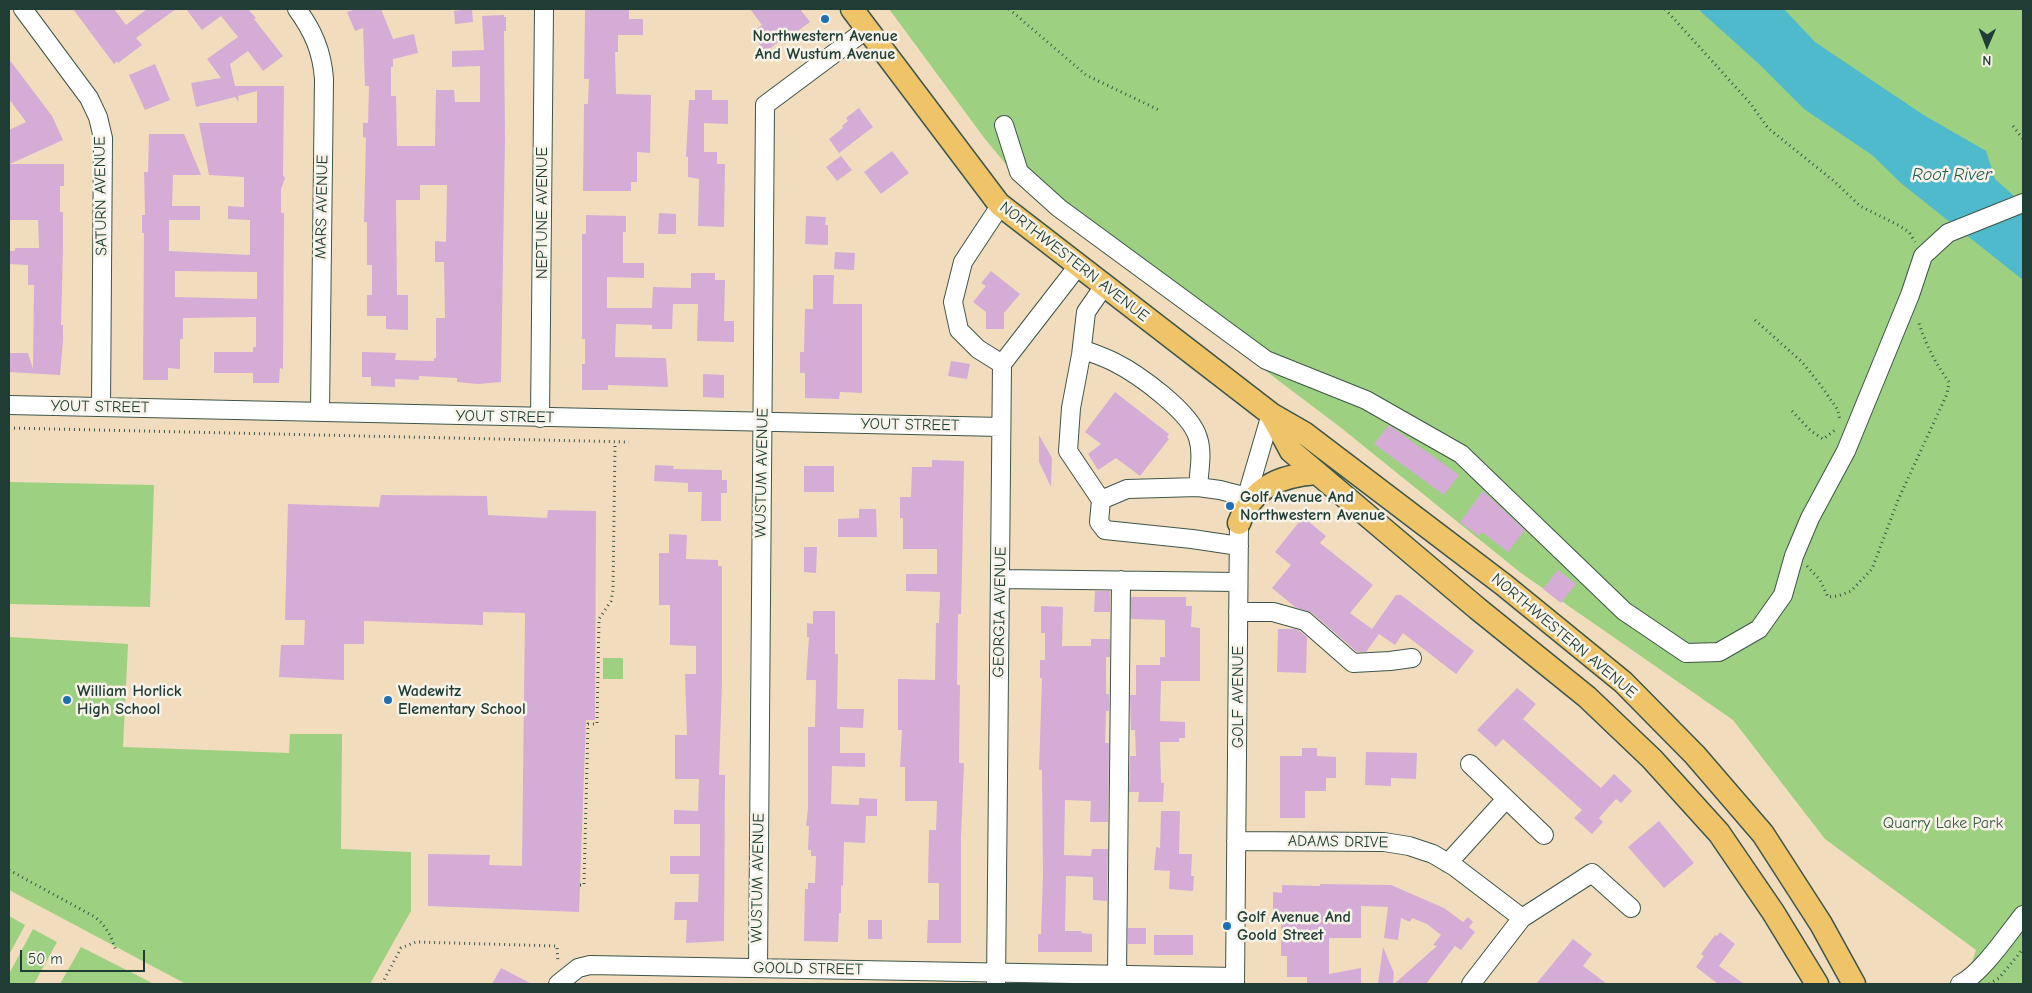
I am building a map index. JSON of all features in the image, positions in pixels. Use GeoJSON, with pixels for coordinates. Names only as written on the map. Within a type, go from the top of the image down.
{"type":"FeatureCollection","features":[{"type":"Feature","properties":{"kind":"main road","name":"NORTHWESTERN AVENUE"},"geometry":{"type":"LineString","coordinates":[[852,9],[1000,206],[1271,414],[1304,433],[1480,567],[1623,682],[1694,755],[1763,834],[1821,924],[1854,984]]}},
{"type":"Feature","properties":{"kind":"main road","name":"NORTHWESTERN AVENUE"},"geometry":{"type":"LineString","coordinates":[[1271,414],[1291,451],[1478,609],[1587,697],[1652,759],[1719,833],[1773,912],[1817,984]]}},
{"type":"Feature","properties":{"kind":"main road"},"geometry":{"type":"LineString","coordinates":[[1239,523],[1247,505],[1266,487],[1289,477],[1316,473]]}},
{"type":"Feature","properties":{"kind":"street","name":"SATURN AVENUE"},"geometry":{"type":"LineString","coordinates":[[23,9],[89,98],[98,117],[103,138],[101,407]]}},
{"type":"Feature","properties":{"kind":"street","name":"MARS AVENUE"},"geometry":{"type":"LineString","coordinates":[[297,9],[310,26],[318,45],[324,79],[320,412]]}},
{"type":"Feature","properties":{"kind":"street","name":"NEPTUNE AVENUE"},"geometry":{"type":"LineString","coordinates":[[540,418],[544,9]]}},
{"type":"Feature","properties":{"kind":"street","name":"WUSTUM AVENUE"},"geometry":{"type":"LineString","coordinates":[[758,968],[765,105],[868,29]]}},
{"type":"Feature","properties":{"kind":"street"},"geometry":{"type":"LineString","coordinates":[[1004,125],[1019,172],[1059,208],[1266,360],[1366,400],[1461,454],[1624,611],[1686,653],[1719,652],[1759,629],[1783,595],[1794,556],[1810,518],[1846,451],[1910,296],[1923,256],[1948,233],[2023,203]]}},
{"type":"Feature","properties":{"kind":"street"},"geometry":{"type":"LineString","coordinates":[[1000,206],[964,262],[953,302],[959,330],[978,349],[1002,364],[1078,266]]}},
{"type":"Feature","properties":{"kind":"street"},"geometry":{"type":"LineString","coordinates":[[1104,286],[1086,312],[1082,349],[1071,408],[1068,450],[1102,500],[1100,522],[1105,530],[1239,546]]}},
{"type":"Feature","properties":{"kind":"street"},"geometry":{"type":"LineString","coordinates":[[1082,349],[1114,362],[1130,372],[1171,402],[1190,421],[1198,437],[1200,452],[1198,487]]}},
{"type":"Feature","properties":{"kind":"street","name":"GEORGIA AVENUE"},"geometry":{"type":"LineString","coordinates":[[996,978],[1002,364]]}},
{"type":"Feature","properties":{"kind":"street","name":"YOUT STREET"},"geometry":{"type":"LineString","coordinates":[[9,405],[1001,427]]}},
{"type":"Feature","properties":{"kind":"street","name":"GOLF AVENUE"},"geometry":{"type":"LineString","coordinates":[[1235,981],[1239,523],[1271,414]]}},
{"type":"Feature","properties":{"kind":"street"},"geometry":{"type":"LineString","coordinates":[[1102,500],[1127,489],[1198,487],[1247,497]]}},
{"type":"Feature","properties":{"kind":"street"},"geometry":{"type":"LineString","coordinates":[[1000,579],[1238,582]]}},
{"type":"Feature","properties":{"kind":"street"},"geometry":{"type":"LineString","coordinates":[[1117,975],[1121,580]]}},
{"type":"Feature","properties":{"kind":"street"},"geometry":{"type":"LineString","coordinates":[[1238,612],[1274,612],[1305,621],[1353,663],[1390,662],[1412,658]]}},
{"type":"Feature","properties":{"kind":"street"},"geometry":{"type":"LineString","coordinates":[[1470,764],[1544,835]]}},
{"type":"Feature","properties":{"kind":"street"},"geometry":{"type":"LineString","coordinates":[[1448,863],[1506,799]]}},
{"type":"Feature","properties":{"kind":"street","name":"ADAMS DRIVE"},"geometry":{"type":"LineString","coordinates":[[1236,841],[1384,842],[1409,846],[1433,854],[1448,863],[1522,918]]}},
{"type":"Feature","properties":{"kind":"street"},"geometry":{"type":"LineString","coordinates":[[1473,982],[1522,918],[1592,873],[1631,908]]}},
{"type":"Feature","properties":{"kind":"street"},"geometry":{"type":"LineString","coordinates":[[1966,983],[2023,915]]}},
{"type":"Feature","properties":{"kind":"street","name":"GOOLD STREET"},"geometry":{"type":"LineString","coordinates":[[562,980],[578,968],[590,965],[758,968],[996,978],[1117,975],[1235,981]]}},
{"type":"Feature","properties":{"kind":"path"},"geometry":{"type":"LineString","coordinates":[[1009,9],[1086,75],[1161,110]]}},
{"type":"Feature","properties":{"kind":"path"},"geometry":{"type":"LineString","coordinates":[[1665,9],[1750,103],[1768,128],[1860,206],[1871,214],[1900,226],[1909,232],[1923,256]]}},
{"type":"Feature","properties":{"kind":"path"},"geometry":{"type":"LineString","coordinates":[[2013,126],[2023,139]]}},
{"type":"Feature","properties":{"kind":"path"},"geometry":{"type":"LineString","coordinates":[[1794,556],[1809,567],[1820,580],[1828,597],[1838,596],[1851,591],[1872,569],[1898,500],[1947,394],[1949,382],[1933,357],[1922,334],[1910,296]]}},
{"type":"Feature","properties":{"kind":"path"},"geometry":{"type":"LineString","coordinates":[[1755,320],[1802,362],[1838,410],[1840,421],[1832,434],[1823,439],[1811,431],[1792,411]]}},
{"type":"Feature","properties":{"kind":"path"},"geometry":{"type":"LineString","coordinates":[[9,428],[629,442]]}},
{"type":"Feature","properties":{"kind":"path"},"geometry":{"type":"LineString","coordinates":[[580,885],[584,885],[588,724],[597,724],[599,620],[611,601],[613,590],[615,442]]}},
{"type":"Feature","properties":{"kind":"path"},"geometry":{"type":"LineString","coordinates":[[9,870],[95,917],[105,925],[112,937],[116,952]]}},
{"type":"Feature","properties":{"kind":"path"},"geometry":{"type":"LineString","coordinates":[[382,984],[401,948],[416,942],[557,946],[557,961],[562,980]]}},
{"type":"Feature","properties":{"kind":"path"},"geometry":{"type":"LineString","coordinates":[[1989,984],[2000,978],[2023,949]]}},
{"type":"Feature","properties":{"kind":"green space","name":"Quarry Lake Park"},"geometry":{"type":"Polygon","coordinates":[[[889,9],[2023,9],[2023,984],[1971,984],[1966,981],[1976,950],[1825,839],[1733,720],[1521,573],[1340,427],[1029,192],[985,139],[889,9]]]}},
{"type":"Feature","properties":{"kind":"green space"},"geometry":{"type":"Polygon","coordinates":[[[9,482],[154,485],[150,607],[9,604],[9,482]]]}},
{"type":"Feature","properties":{"kind":"green space"},"geometry":{"type":"Polygon","coordinates":[[[9,637],[128,644],[123,747],[289,753],[290,734],[342,734],[341,849],[411,852],[411,911],[370,984],[186,984],[9,890],[9,637]]]}},
{"type":"Feature","properties":{"kind":"green space"},"geometry":{"type":"Polygon","coordinates":[[[603,658],[623,658],[623,679],[603,679],[603,658]]]}},
{"type":"Feature","properties":{"kind":"green space"},"geometry":{"type":"Polygon","coordinates":[[[9,916],[25,925],[9,955],[9,916]]]}},
{"type":"Feature","properties":{"kind":"green space"},"geometry":{"type":"Polygon","coordinates":[[[33,929],[57,942],[34,984],[10,984],[9,974],[33,929]]]}},
{"type":"Feature","properties":{"kind":"green space"},"geometry":{"type":"Polygon","coordinates":[[[81,947],[154,984],[60,984],[81,947]]]}},
{"type":"Feature","properties":{"kind":"water","name":"Root River"},"geometry":{"type":"Polygon","coordinates":[[[1698,9],[1784,9],[1815,42],[1922,114],[1986,151],[1995,179],[2023,204],[2023,280],[1902,184],[1872,155],[1804,109],[1759,64],[1698,9]]]}},
{"type":"Feature","properties":{"kind":"building"},"geometry":{"type":"Polygon","coordinates":[[[73,9],[114,9],[126,25],[147,9],[176,9],[136,38],[142,45],[114,64],[73,9]]]}},
{"type":"Feature","properties":{"kind":"building"},"geometry":{"type":"Polygon","coordinates":[[[186,9],[248,9],[283,56],[263,71],[248,51],[230,64],[235,86],[284,86],[283,175],[285,178],[281,189],[281,213],[284,213],[283,369],[280,368],[279,383],[253,383],[253,373],[214,373],[214,352],[253,352],[253,347],[256,347],[256,317],[183,318],[183,339],[180,339],[180,369],[168,368],[168,380],[143,380],[144,233],[142,233],[142,215],[145,215],[144,172],[148,172],[149,134],[184,134],[201,175],[173,175],[172,206],[200,206],[200,220],[169,220],[169,251],[250,255],[250,220],[228,219],[228,206],[244,207],[244,177],[209,175],[199,123],[257,123],[257,91],[238,96],[239,102],[235,97],[196,107],[191,83],[221,78],[207,59],[238,37],[221,16],[202,30],[186,9]],[[175,271],[175,297],[257,299],[257,272],[175,271]]]}},
{"type":"Feature","properties":{"kind":"building"},"geometry":{"type":"Polygon","coordinates":[[[356,9],[381,9],[393,39],[414,34],[418,53],[393,59],[393,67],[391,67],[391,96],[396,96],[397,146],[435,146],[436,90],[454,90],[455,102],[480,102],[480,66],[452,67],[452,51],[484,50],[482,16],[504,15],[506,17],[506,31],[504,31],[505,138],[501,382],[478,384],[457,382],[457,378],[419,376],[419,380],[395,379],[395,387],[371,386],[371,377],[362,377],[362,352],[396,353],[395,360],[434,361],[434,358],[436,358],[436,318],[445,318],[444,262],[435,262],[435,241],[446,242],[447,185],[420,185],[420,200],[396,200],[397,295],[408,295],[408,330],[386,329],[386,316],[367,316],[367,295],[372,295],[372,265],[367,265],[367,222],[364,222],[366,138],[363,137],[363,123],[368,123],[369,86],[365,86],[363,28],[355,31],[347,12],[356,9]]]}},
{"type":"Feature","properties":{"kind":"building"},"geometry":{"type":"Polygon","coordinates":[[[472,9],[473,22],[455,24],[454,11],[472,9]]]}},
{"type":"Feature","properties":{"kind":"building"},"geometry":{"type":"Polygon","coordinates":[[[585,9],[629,9],[629,19],[643,19],[643,35],[618,35],[618,52],[615,52],[616,94],[651,95],[650,153],[637,152],[637,182],[631,182],[631,191],[583,191],[584,104],[588,104],[589,79],[584,79],[585,9]]]}},
{"type":"Feature","properties":{"kind":"building"},"geometry":{"type":"Polygon","coordinates":[[[750,9],[800,9],[810,22],[795,33],[797,36],[785,44],[780,41],[765,52],[751,33],[762,25],[750,9]]]}},
{"type":"Feature","properties":{"kind":"building"},"geometry":{"type":"Polygon","coordinates":[[[9,59],[52,116],[63,140],[10,164],[64,164],[64,186],[60,186],[60,212],[63,212],[61,325],[63,325],[63,340],[60,375],[9,372],[9,353],[28,353],[33,369],[34,285],[28,285],[28,265],[9,264],[9,251],[15,251],[15,248],[39,248],[38,220],[9,220],[9,130],[26,122],[9,99],[9,59]]]}},
{"type":"Feature","properties":{"kind":"building"},"geometry":{"type":"Polygon","coordinates":[[[155,64],[170,100],[145,110],[129,75],[155,64]]]}},
{"type":"Feature","properties":{"kind":"building"},"geometry":{"type":"Polygon","coordinates":[[[695,90],[712,90],[712,100],[728,100],[728,124],[704,123],[704,152],[717,152],[717,164],[725,164],[724,227],[698,226],[699,179],[688,177],[688,157],[686,157],[689,100],[695,100],[695,90]]]}},
{"type":"Feature","properties":{"kind":"building"},"geometry":{"type":"Polygon","coordinates":[[[859,108],[873,127],[839,153],[829,139],[843,128],[842,126],[848,121],[846,118],[859,108]]]}},
{"type":"Feature","properties":{"kind":"building"},"geometry":{"type":"Polygon","coordinates":[[[892,151],[909,173],[881,194],[864,172],[892,151]]]}},
{"type":"Feature","properties":{"kind":"building"},"geometry":{"type":"Polygon","coordinates":[[[841,156],[852,170],[837,181],[826,167],[841,156]]]}},
{"type":"Feature","properties":{"kind":"building"},"geometry":{"type":"Polygon","coordinates":[[[659,213],[676,214],[676,234],[658,234],[659,213]]]}},
{"type":"Feature","properties":{"kind":"building"},"geometry":{"type":"Polygon","coordinates":[[[586,215],[626,216],[626,232],[623,232],[623,263],[644,263],[644,278],[607,277],[607,308],[652,308],[653,287],[691,288],[691,273],[715,273],[715,280],[725,280],[724,321],[734,321],[734,342],[697,341],[698,304],[673,304],[672,329],[652,329],[652,325],[616,324],[615,357],[666,358],[668,387],[608,385],[608,390],[582,390],[582,364],[585,364],[585,339],[582,339],[582,234],[586,234],[586,215]]]}},
{"type":"Feature","properties":{"kind":"building"},"geometry":{"type":"Polygon","coordinates":[[[806,216],[826,217],[825,225],[828,225],[828,245],[805,244],[806,216]]]}},
{"type":"Feature","properties":{"kind":"building"},"geometry":{"type":"Polygon","coordinates":[[[835,252],[855,253],[854,270],[834,269],[835,252]]]}},
{"type":"Feature","properties":{"kind":"building"},"geometry":{"type":"Polygon","coordinates":[[[991,271],[1020,294],[1004,313],[1004,329],[986,329],[986,312],[973,302],[986,286],[981,283],[991,271]]]}},
{"type":"Feature","properties":{"kind":"building"},"geometry":{"type":"Polygon","coordinates":[[[813,275],[834,275],[833,304],[862,304],[862,393],[840,392],[839,399],[805,398],[805,373],[800,373],[800,352],[804,352],[805,309],[813,309],[813,275]]]}},
{"type":"Feature","properties":{"kind":"building"},"geometry":{"type":"Polygon","coordinates":[[[951,361],[970,364],[967,379],[948,376],[951,361]]]}},
{"type":"Feature","properties":{"kind":"building"},"geometry":{"type":"Polygon","coordinates":[[[703,374],[724,375],[724,398],[703,397],[703,374]]]}},
{"type":"Feature","properties":{"kind":"building"},"geometry":{"type":"Polygon","coordinates":[[[1115,392],[1169,434],[1167,437],[1169,439],[1140,476],[1116,458],[1098,470],[1088,454],[1101,444],[1085,432],[1115,392]]]}},
{"type":"Feature","properties":{"kind":"building"},"geometry":{"type":"Polygon","coordinates":[[[1389,425],[1459,475],[1444,495],[1374,444],[1389,425]]]}},
{"type":"Feature","properties":{"kind":"building"},"geometry":{"type":"Polygon","coordinates":[[[1039,435],[1052,458],[1051,487],[1039,462],[1039,435]]]}},
{"type":"Feature","properties":{"kind":"building"},"geometry":{"type":"Polygon","coordinates":[[[932,460],[964,461],[961,614],[958,614],[957,685],[960,685],[959,763],[964,763],[961,839],[961,943],[927,943],[928,920],[939,920],[939,883],[928,883],[929,830],[936,830],[937,801],[905,801],[905,767],[900,767],[902,730],[898,730],[898,679],[935,680],[936,623],[939,623],[940,592],[906,591],[906,574],[937,574],[937,549],[903,549],[903,518],[900,518],[900,497],[911,497],[912,467],[932,467],[932,460]]]}},
{"type":"Feature","properties":{"kind":"building"},"geometry":{"type":"Polygon","coordinates":[[[655,465],[674,466],[673,469],[722,470],[722,480],[727,480],[727,493],[721,493],[721,521],[701,521],[702,492],[688,492],[688,483],[654,481],[655,465]]]}},
{"type":"Feature","properties":{"kind":"building"},"geometry":{"type":"Polygon","coordinates":[[[804,466],[834,466],[834,492],[804,492],[804,466]]]}},
{"type":"Feature","properties":{"kind":"building"},"geometry":{"type":"Polygon","coordinates":[[[1483,491],[1525,530],[1508,552],[1482,532],[1479,536],[1460,522],[1483,491]]]}},
{"type":"Feature","properties":{"kind":"building"},"geometry":{"type":"Polygon","coordinates":[[[381,495],[487,496],[488,515],[547,518],[548,510],[596,511],[595,720],[586,720],[579,912],[428,906],[428,854],[490,855],[489,865],[522,866],[525,613],[483,612],[483,625],[364,621],[364,644],[344,644],[344,680],[279,677],[281,645],[304,645],[305,620],[285,620],[288,504],[379,507],[381,495]]]}},
{"type":"Feature","properties":{"kind":"building"},"geometry":{"type":"Polygon","coordinates":[[[859,509],[876,509],[877,537],[838,537],[838,519],[859,518],[859,509]]]}},
{"type":"Feature","properties":{"kind":"building"},"geometry":{"type":"Polygon","coordinates":[[[1303,517],[1326,536],[1320,543],[1373,585],[1350,613],[1372,629],[1396,595],[1401,595],[1474,651],[1456,674],[1403,633],[1395,645],[1379,634],[1366,652],[1357,652],[1312,613],[1295,607],[1272,588],[1291,565],[1275,552],[1303,517]]]}},
{"type":"Feature","properties":{"kind":"building"},"geometry":{"type":"Polygon","coordinates":[[[669,534],[687,535],[686,559],[718,560],[718,566],[722,566],[722,681],[719,775],[725,775],[724,941],[686,943],[687,920],[674,920],[675,902],[698,902],[699,874],[670,874],[670,856],[700,856],[700,824],[674,824],[674,810],[698,811],[699,779],[675,779],[675,735],[687,735],[685,674],[696,674],[696,646],[670,645],[670,605],[659,605],[659,553],[669,553],[669,534]]]}},
{"type":"Feature","properties":{"kind":"building"},"geometry":{"type":"Polygon","coordinates":[[[804,547],[817,547],[816,573],[804,572],[804,547]]]}},
{"type":"Feature","properties":{"kind":"building"},"geometry":{"type":"Polygon","coordinates":[[[1558,570],[1576,584],[1561,603],[1543,589],[1558,570]]]}},
{"type":"Feature","properties":{"kind":"building"},"geometry":{"type":"Polygon","coordinates":[[[1095,591],[1110,591],[1110,612],[1094,612],[1095,591]]]}},
{"type":"Feature","properties":{"kind":"building"},"geometry":{"type":"Polygon","coordinates":[[[1131,597],[1186,597],[1186,606],[1192,606],[1191,627],[1200,628],[1200,681],[1161,681],[1160,721],[1185,722],[1185,738],[1179,738],[1179,742],[1160,742],[1161,783],[1164,783],[1163,802],[1138,802],[1139,792],[1129,792],[1130,756],[1136,756],[1135,730],[1131,730],[1130,695],[1136,695],[1136,665],[1160,665],[1160,657],[1165,657],[1165,620],[1131,619],[1131,597]]]}},
{"type":"Feature","properties":{"kind":"building"},"geometry":{"type":"Polygon","coordinates":[[[1041,606],[1063,607],[1062,646],[1091,646],[1091,639],[1110,639],[1110,657],[1106,657],[1106,694],[1109,694],[1109,711],[1106,711],[1105,743],[1109,743],[1108,822],[1090,822],[1091,801],[1065,800],[1064,855],[1091,856],[1092,849],[1108,849],[1107,901],[1093,900],[1093,877],[1066,876],[1065,931],[1082,931],[1081,933],[1092,934],[1092,952],[1038,952],[1038,934],[1041,934],[1043,876],[1042,770],[1039,770],[1042,678],[1040,678],[1040,660],[1045,660],[1045,633],[1041,633],[1041,606]]]}},
{"type":"Feature","properties":{"kind":"building"},"geometry":{"type":"Polygon","coordinates":[[[813,611],[835,611],[835,654],[838,654],[837,709],[864,709],[863,728],[840,727],[840,753],[865,753],[865,767],[832,766],[831,804],[859,805],[859,798],[877,799],[877,816],[866,816],[865,843],[844,842],[843,886],[841,885],[838,942],[804,941],[805,889],[808,889],[808,883],[815,883],[816,856],[811,856],[811,850],[808,850],[809,826],[806,826],[808,809],[808,727],[815,727],[816,680],[806,680],[809,637],[807,637],[807,623],[813,624],[813,611]]]}},
{"type":"Feature","properties":{"kind":"building"},"geometry":{"type":"Polygon","coordinates":[[[1278,629],[1295,629],[1307,637],[1306,673],[1277,672],[1278,629]]]}},
{"type":"Feature","properties":{"kind":"building"},"geometry":{"type":"Polygon","coordinates":[[[1517,688],[1536,704],[1523,719],[1601,788],[1614,774],[1632,791],[1621,803],[1616,799],[1599,818],[1603,822],[1592,834],[1574,818],[1582,810],[1503,739],[1496,747],[1477,730],[1517,688]]]}},
{"type":"Feature","properties":{"kind":"building"},"geometry":{"type":"Polygon","coordinates":[[[1302,748],[1317,748],[1317,756],[1336,757],[1336,778],[1326,778],[1326,791],[1305,791],[1305,818],[1280,818],[1280,756],[1302,756],[1302,748]]]}},
{"type":"Feature","properties":{"kind":"building"},"geometry":{"type":"Polygon","coordinates":[[[1366,752],[1417,753],[1416,779],[1391,778],[1391,786],[1365,785],[1366,752]]]}},
{"type":"Feature","properties":{"kind":"building"},"geometry":{"type":"Polygon","coordinates":[[[1161,811],[1180,811],[1179,854],[1192,854],[1191,876],[1194,876],[1193,891],[1169,889],[1170,871],[1154,870],[1156,847],[1160,848],[1161,811]]]}},
{"type":"Feature","properties":{"kind":"building"},"geometry":{"type":"Polygon","coordinates":[[[1659,821],[1694,863],[1664,888],[1628,847],[1659,821]]]}},
{"type":"Feature","properties":{"kind":"building"},"geometry":{"type":"Polygon","coordinates":[[[1320,884],[1391,885],[1444,908],[1463,922],[1468,917],[1473,922],[1469,927],[1475,932],[1461,950],[1455,946],[1426,984],[1394,984],[1437,946],[1433,945],[1441,935],[1427,924],[1412,918],[1410,922],[1401,918],[1398,940],[1384,938],[1388,907],[1361,906],[1361,938],[1329,938],[1329,974],[1361,968],[1361,984],[1307,984],[1307,977],[1287,977],[1287,956],[1281,956],[1281,915],[1273,915],[1273,892],[1282,893],[1282,885],[1320,886],[1320,884]]]}},
{"type":"Feature","properties":{"kind":"building"},"geometry":{"type":"Polygon","coordinates":[[[868,920],[882,920],[882,939],[868,939],[868,920]]]}},
{"type":"Feature","properties":{"kind":"building"},"geometry":{"type":"Polygon","coordinates":[[[1128,928],[1146,928],[1146,944],[1128,944],[1128,928]]]}},
{"type":"Feature","properties":{"kind":"building"},"geometry":{"type":"Polygon","coordinates":[[[1720,932],[1735,944],[1719,966],[1744,984],[1718,984],[1696,967],[1704,956],[1701,954],[1715,935],[1717,936],[1720,932]]]}},
{"type":"Feature","properties":{"kind":"building"},"geometry":{"type":"Polygon","coordinates":[[[1154,935],[1193,935],[1193,955],[1154,955],[1154,935]]]}},
{"type":"Feature","properties":{"kind":"building"},"geometry":{"type":"Polygon","coordinates":[[[1573,939],[1592,954],[1583,966],[1607,984],[1536,984],[1573,939]]]}},
{"type":"Feature","properties":{"kind":"building"},"geometry":{"type":"Polygon","coordinates":[[[1383,947],[1394,973],[1393,984],[1378,984],[1383,947]]]}},
{"type":"Feature","properties":{"kind":"building"},"geometry":{"type":"Polygon","coordinates":[[[501,968],[532,984],[492,984],[501,968]]]}},
{"type":"Feature","properties":{"kind":"place","name":"Northwestern Avenue And Wustum Avenue"},"geometry":{"type":"Point","coordinates":[825,19]}},
{"type":"Feature","properties":{"kind":"place","name":"Golf Avenue And Northwestern Avenue"},"geometry":{"type":"Point","coordinates":[1230,506]}},
{"type":"Feature","properties":{"kind":"place","name":"William Horlick High School"},"geometry":{"type":"Point","coordinates":[67,700]}},
{"type":"Feature","properties":{"kind":"place","name":"Wadewitz Elementary School"},"geometry":{"type":"Point","coordinates":[388,700]}},
{"type":"Feature","properties":{"kind":"place","name":"Golf Avenue And Goold Street"},"geometry":{"type":"Point","coordinates":[1227,926]}}]}
